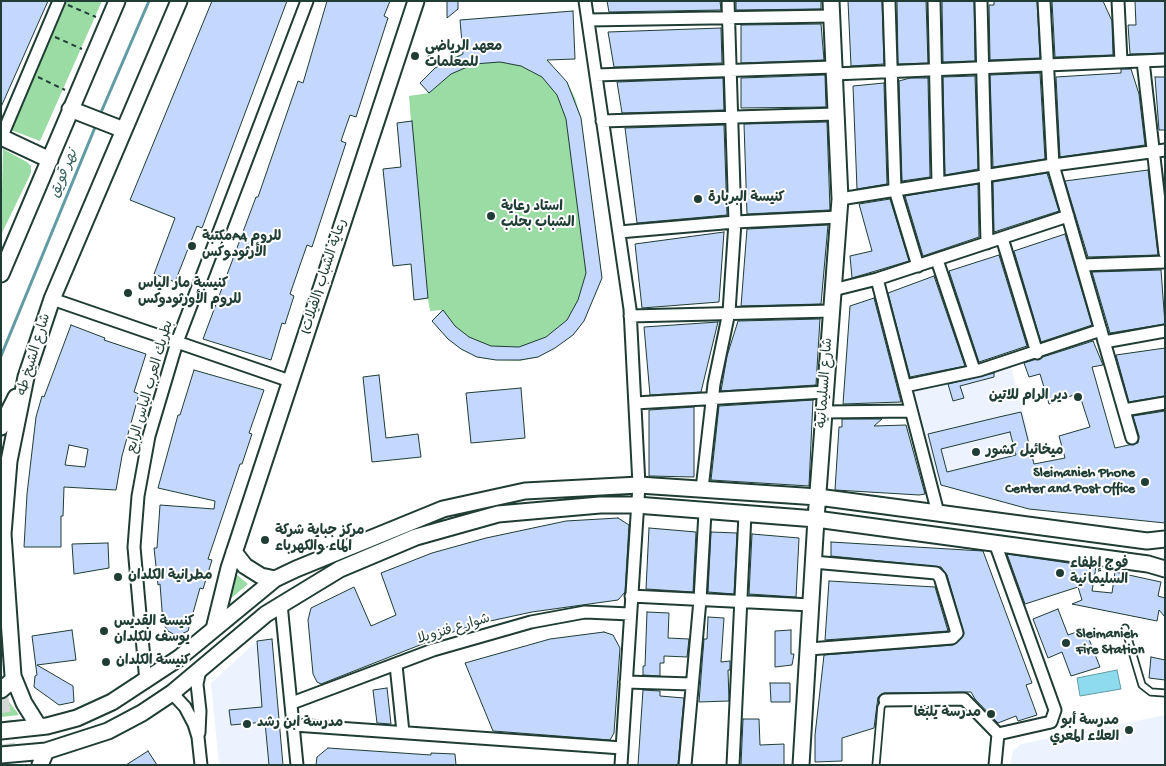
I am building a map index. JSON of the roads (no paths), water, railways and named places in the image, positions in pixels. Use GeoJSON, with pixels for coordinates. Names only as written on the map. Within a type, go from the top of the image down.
{"type":"FeatureCollection","features":[{"type":"Feature","properties":{"kind":"main road"},"geometry":{"type":"LineString","coordinates":[[1,274],[117,1]]}},
{"type":"Feature","properties":{"kind":"main road","name":"شارع الشيخ طه"},"geometry":{"type":"LineString","coordinates":[[39,727],[24,703],[14,679],[2,534],[9,461],[26,377],[52,299],[180,1]]}},
{"type":"Feature","properties":{"kind":"main road","name":"رعاية الشباب (الفيلات)"},"geometry":{"type":"LineString","coordinates":[[214,629],[234,552],[416,1]]}},
{"type":"Feature","properties":{"kind":"main road","name":"شارع السليمانية"},"geometry":{"type":"LineString","coordinates":[[803,762],[813,562],[840,199],[831,9]]}},
{"type":"Feature","properties":{"kind":"main road"},"geometry":{"type":"LineString","coordinates":[[70,110],[124,130]]}},
{"type":"Feature","properties":{"kind":"main road"},"geometry":{"type":"LineString","coordinates":[[1,137],[50,160]]}},
{"type":"Feature","properties":{"kind":"main road"},"geometry":{"type":"LineString","coordinates":[[1,427],[26,377]]}},
{"type":"Feature","properties":{"kind":"main road"},"geometry":{"type":"LineString","coordinates":[[1,731],[39,727],[77,718],[112,702],[146,682],[275,579],[443,509],[525,491],[639,485],[818,497],[1147,541],[1165,539]]}},
{"type":"Feature","properties":{"kind":"main road"},"geometry":{"type":"LineString","coordinates":[[1,755],[43,758],[108,731],[142,713],[172,693],[251,626],[281,604],[340,569],[416,537],[498,514],[600,505],[636,505],[705,512],[816,519],[1148,564],[1165,569]]}},
{"type":"Feature","properties":{"kind":"main road"},"geometry":{"type":"LineString","coordinates":[[234,552],[244,566],[261,576],[275,579]]}},
{"type":"Feature","properties":{"kind":"main road"},"geometry":{"type":"LineString","coordinates":[[1,690],[14,679]]}},
{"type":"Feature","properties":{"kind":"street","name":"بطريك العرب الياس الرابع"},"geometry":{"type":"LineString","coordinates":[[146,682],[134,547],[138,496],[149,436],[177,342],[307,1]]}},
{"type":"Feature","properties":{"kind":"street"},"geometry":{"type":"LineString","coordinates":[[585,1],[630,316],[639,485],[636,505],[622,765]]}},
{"type":"Feature","properties":{"kind":"street"},"geometry":{"type":"LineString","coordinates":[[702,489],[712,398],[729,312],[735,222],[728,1]]}},
{"type":"Feature","properties":{"kind":"street"},"geometry":{"type":"LineString","coordinates":[[890,1],[895,190],[918,266]]}},
{"type":"Feature","properties":{"kind":"street"},"geometry":{"type":"LineString","coordinates":[[934,1],[938,183]]}},
{"type":"Feature","properties":{"kind":"street"},"geometry":{"type":"LineString","coordinates":[[981,1],[987,243]]}},
{"type":"Feature","properties":{"kind":"street"},"geometry":{"type":"LineString","coordinates":[[1044,1],[1052,165],[1132,438]]}},
{"type":"Feature","properties":{"kind":"street"},"geometry":{"type":"LineString","coordinates":[[1118,1],[1121,61]]}},
{"type":"Feature","properties":{"kind":"street"},"geometry":{"type":"LineString","coordinates":[[1,137],[59,2]]}},
{"type":"Feature","properties":{"kind":"street"},"geometry":{"type":"LineString","coordinates":[[588,20],[728,18],[831,9]]}},
{"type":"Feature","properties":{"kind":"street"},"geometry":{"type":"LineString","coordinates":[[596,74],[730,71],[892,72],[1165,60]]}},
{"type":"Feature","properties":{"kind":"street"},"geometry":{"type":"LineString","coordinates":[[1143,61],[1159,150],[1165,253]]}},
{"type":"Feature","properties":{"kind":"street"},"geometry":{"type":"LineString","coordinates":[[602,121],[836,114]]}},
{"type":"Feature","properties":{"kind":"street"},"geometry":{"type":"LineString","coordinates":[[840,199],[986,175],[1159,150]]}},
{"type":"Feature","properties":{"kind":"street"},"geometry":{"type":"LineString","coordinates":[[833,290],[878,280],[1068,216]]}},
{"type":"Feature","properties":{"kind":"street"},"geometry":{"type":"LineString","coordinates":[[618,232],[735,222],[838,217]]}},
{"type":"Feature","properties":{"kind":"street"},"geometry":{"type":"LineString","coordinates":[[1002,238],[1037,353]]}},
{"type":"Feature","properties":{"kind":"street"},"geometry":{"type":"LineString","coordinates":[[937,260],[974,370]]}},
{"type":"Feature","properties":{"kind":"street"},"geometry":{"type":"LineString","coordinates":[[1082,265],[1165,262]]}},
{"type":"Feature","properties":{"kind":"street"},"geometry":{"type":"LineString","coordinates":[[878,280],[938,513]]}},
{"type":"Feature","properties":{"kind":"street"},"geometry":{"type":"LineString","coordinates":[[52,299],[290,381]]}},
{"type":"Feature","properties":{"kind":"street"},"geometry":{"type":"LineString","coordinates":[[630,316],[729,312],[832,311]]}},
{"type":"Feature","properties":{"kind":"street"},"geometry":{"type":"LineString","coordinates":[[905,386],[1037,353],[1101,330]]}},
{"type":"Feature","properties":{"kind":"street"},"geometry":{"type":"LineString","coordinates":[[1104,342],[1165,331]]}},
{"type":"Feature","properties":{"kind":"street"},"geometry":{"type":"LineString","coordinates":[[635,403],[825,392]]}},
{"type":"Feature","properties":{"kind":"street"},"geometry":{"type":"LineString","coordinates":[[1124,410],[1165,403]]}},
{"type":"Feature","properties":{"kind":"street"},"geometry":{"type":"LineString","coordinates":[[824,412],[911,411]]}},
{"type":"Feature","properties":{"kind":"street"},"geometry":{"type":"LineString","coordinates":[[685,765],[700,600],[705,512]]}},
{"type":"Feature","properties":{"kind":"street"},"geometry":{"type":"LineString","coordinates":[[734,765],[745,514]]}},
{"type":"Feature","properties":{"kind":"street"},"geometry":{"type":"LineString","coordinates":[[995,543],[1055,710],[1051,722],[998,734]]}},
{"type":"Feature","properties":{"kind":"street"},"geometry":{"type":"LineString","coordinates":[[809,649],[952,638],[957,633],[940,577],[936,573],[813,562]]}},
{"type":"Feature","properties":{"kind":"street"},"geometry":{"type":"LineString","coordinates":[[631,596],[811,605]]}},
{"type":"Feature","properties":{"kind":"street"},"geometry":{"type":"LineString","coordinates":[[281,604],[297,765]]}},
{"type":"Feature","properties":{"kind":"street","name":"شوارع فنزويلا"},"geometry":{"type":"LineString","coordinates":[[292,702],[433,650],[531,622],[585,612],[630,614]]}},
{"type":"Feature","properties":{"kind":"street"},"geometry":{"type":"LineString","coordinates":[[396,665],[403,732]]}},
{"type":"Feature","properties":{"kind":"street"},"geometry":{"type":"LineString","coordinates":[[200,670],[197,684],[200,711],[198,737],[201,765]]}},
{"type":"Feature","properties":{"kind":"street"},"geometry":{"type":"LineString","coordinates":[[626,682],[692,684]]}},
{"type":"Feature","properties":{"kind":"street"},"geometry":{"type":"LineString","coordinates":[[172,693],[190,715],[198,737]]}},
{"type":"Feature","properties":{"kind":"street"},"geometry":{"type":"LineString","coordinates":[[885,700],[964,699],[998,734],[995,765]]}},
{"type":"Feature","properties":{"kind":"street"},"geometry":{"type":"LineString","coordinates":[[294,725],[622,748]]}},
{"type":"Feature","properties":{"kind":"lane"},"geometry":{"type":"LineString","coordinates":[[1125,628],[1142,685],[1151,692],[1165,693]]}},
{"type":"Feature","properties":{"kind":"lane"},"geometry":{"type":"LineString","coordinates":[[876,765],[881,707],[885,700]]}},
{"type":"Feature","properties":{"kind":"water"},"geometry":{"type":"Polygon","coordinates":[[[1117,670],[1121,689],[1080,696],[1077,678],[1117,670]]]}},
{"type":"Feature","properties":{"kind":"waterway","name":"نهر قويق"},"geometry":{"type":"LineString","coordinates":[[99,117],[149,1]]}},
{"type":"Feature","properties":{"kind":"waterway","name":"نهر قويق"},"geometry":{"type":"LineString","coordinates":[[1,356],[96,125]]}},
{"type":"Feature","properties":{"kind":"tunnel"},"geometry":{"type":"LineString","coordinates":[[1,698],[11,765]]}},
{"type":"Feature","properties":{"kind":"place","name":"معهد الرياضي للمعلمات"},"geometry":{"type":"Point","coordinates":[415,56]}},
{"type":"Feature","properties":{"kind":"place","name":"كنيسة البربارة"},"geometry":{"type":"Point","coordinates":[698,199]}},
{"type":"Feature","properties":{"kind":"place","name":"استاد رعاية الشباب بحلب"},"geometry":{"type":"Point","coordinates":[491,216]}},
{"type":"Feature","properties":{"kind":"place","name":"مكتبةA4 للروم الأرثودوكس"},"geometry":{"type":"Point","coordinates":[192,246]}},
{"type":"Feature","properties":{"kind":"place","name":"كنيسة مار الياس للروم الأورثودوكس"},"geometry":{"type":"Point","coordinates":[128,293]}},
{"type":"Feature","properties":{"kind":"place","name":"دير الرام للاتين"},"geometry":{"type":"Point","coordinates":[1078,397]}},
{"type":"Feature","properties":{"kind":"place","name":"ميخائيل كشور"},"geometry":{"type":"Point","coordinates":[976,452]}},
{"type":"Feature","properties":{"kind":"place","name":"Sleimanieh Phone Center and Post Office"},"geometry":{"type":"Point","coordinates":[1145,482]}},
{"type":"Feature","properties":{"kind":"place","name":"مركز جباية شركة الماء والكهرباء"},"geometry":{"type":"Point","coordinates":[265,540]}},
{"type":"Feature","properties":{"kind":"place","name":"فوج إطفاء السليمانية"},"geometry":{"type":"Point","coordinates":[1060,573]}},
{"type":"Feature","properties":{"kind":"place","name":"مطرانية الكلدان"},"geometry":{"type":"Point","coordinates":[118,577]}},
{"type":"Feature","properties":{"kind":"place","name":"كنيسة القديس يوسف للكلدان"},"geometry":{"type":"Point","coordinates":[104,631]}},
{"type":"Feature","properties":{"kind":"place","name":"Sleimanieh Fire Station"},"geometry":{"type":"Point","coordinates":[1066,643]}},
{"type":"Feature","properties":{"kind":"place","name":"كنيسة الكلدان"},"geometry":{"type":"Point","coordinates":[106,662]}},
{"type":"Feature","properties":{"kind":"place","name":"مدرسة يلبُغا"},"geometry":{"type":"Point","coordinates":[991,714]}},
{"type":"Feature","properties":{"kind":"place","name":"مدرسة ابن رشد"},"geometry":{"type":"Point","coordinates":[247,724]}},
{"type":"Feature","properties":{"kind":"place","name":"مدرسة أبو العلاء المعري"},"geometry":{"type":"Point","coordinates":[1129,730]}}]}
